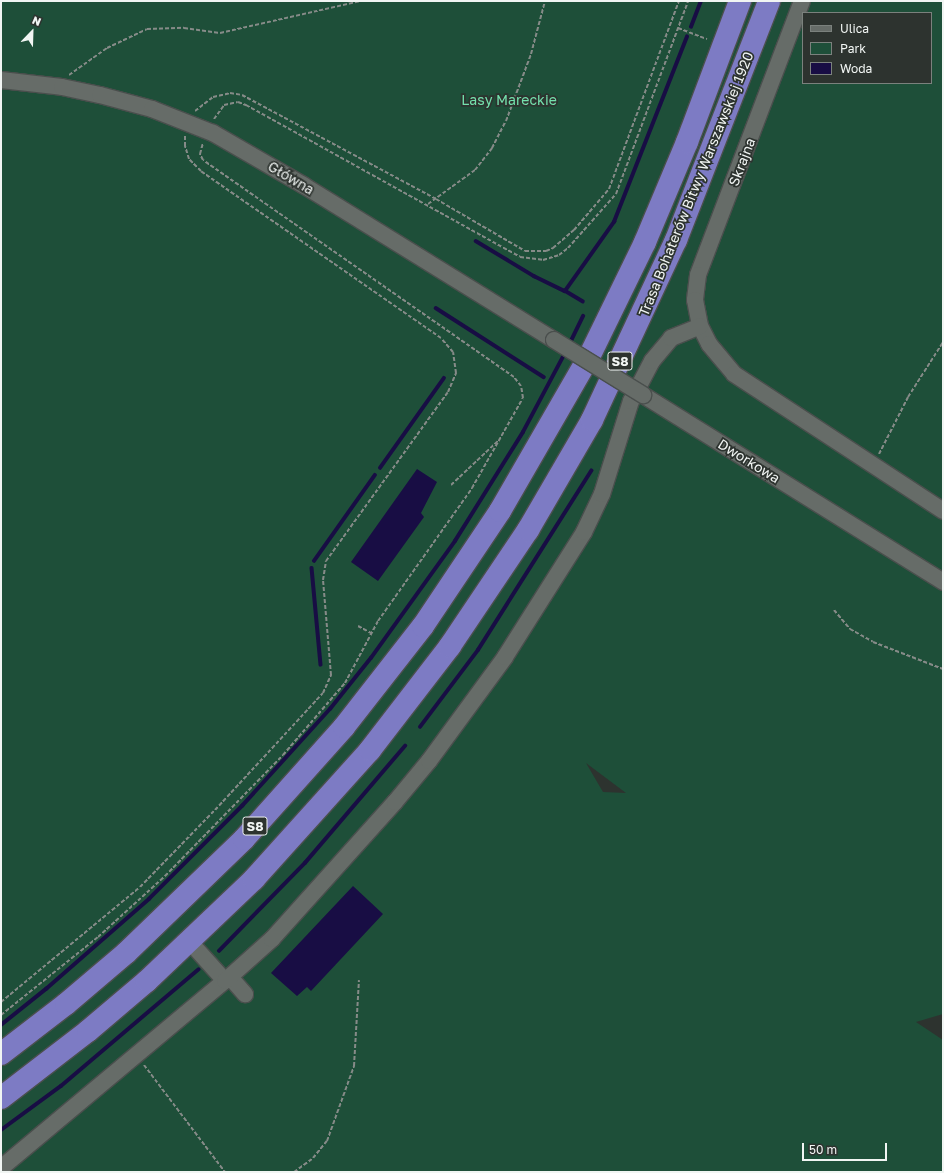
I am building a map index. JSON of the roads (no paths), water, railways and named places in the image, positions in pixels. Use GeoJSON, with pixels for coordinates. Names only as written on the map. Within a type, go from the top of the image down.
{"type":"FeatureCollection","features":[{"type":"Feature","properties":{"kind":"highway","name":"Trasa Bohaterów Bitwy Warszawskiej 1920"},"geometry":{"type":"LineString","coordinates":[[1,1054],[66,1004],[126,953],[244,839],[306,771],[358,710],[423,626],[469,560],[564,404],[645,242],[687,142],[740,1]]}},
{"type":"Feature","properties":{"kind":"highway","name":"Trasa Bohaterów Bitwy Warszawskiej 1920"},"geometry":{"type":"LineString","coordinates":[[190,942],[305,825],[417,692],[528,530],[592,420],[676,240],[769,1]]}},
{"type":"Feature","properties":{"kind":"highway","name":"S8"},"geometry":{"type":"LineString","coordinates":[[1,1098],[88,1031],[190,942]]}},
{"type":"Feature","properties":{"kind":"street","name":"Skrajna"},"geometry":{"type":"LineString","coordinates":[[700,326],[695,300],[698,275],[802,1]]}},
{"type":"Feature","properties":{"kind":"street","name":"Główna"},"geometry":{"type":"LineString","coordinates":[[1,80],[62,87],[100,95],[152,109],[208,132],[303,185],[554,340]]}},
{"type":"Feature","properties":{"kind":"street"},"geometry":{"type":"LineString","coordinates":[[1,1168],[136,1054],[228,979],[272,939],[346,857],[429,761],[505,657],[584,532],[602,494],[631,401],[652,361],[671,338],[700,326],[709,344],[734,374],[943,511]]}},
{"type":"Feature","properties":{"kind":"street","name":"Dworkowa"},"geometry":{"type":"LineString","coordinates":[[554,340],[943,582]]}},
{"type":"Feature","properties":{"kind":"street"},"geometry":{"type":"LineString","coordinates":[[190,942],[228,979],[246,994]]}},
{"type":"Feature","properties":{"kind":"water"},"geometry":{"type":"Polygon","coordinates":[[[417,469],[437,482],[421,513],[424,517],[378,581],[351,562],[417,469]]]}},
{"type":"Feature","properties":{"kind":"water"},"geometry":{"type":"Polygon","coordinates":[[[353,886],[383,914],[311,991],[307,987],[297,996],[271,973],[353,886]]]}},
{"type":"Feature","properties":{"kind":"waterway"},"geometry":{"type":"LineString","coordinates":[[691,27],[701,1]]}},
{"type":"Feature","properties":{"kind":"waterway"},"geometry":{"type":"LineString","coordinates":[[583,302],[565,291],[614,222],[687,37]]}},
{"type":"Feature","properties":{"kind":"waterway"},"geometry":{"type":"LineString","coordinates":[[476,241],[534,276],[565,291]]}},
{"type":"Feature","properties":{"kind":"waterway"},"geometry":{"type":"LineString","coordinates":[[436,308],[544,377]]}},
{"type":"Feature","properties":{"kind":"waterway"},"geometry":{"type":"LineString","coordinates":[[569,345],[583,316]]}},
{"type":"Feature","properties":{"kind":"waterway"},"geometry":{"type":"LineString","coordinates":[[1,1025],[46,989],[149,899],[242,806],[330,709],[371,658],[455,541],[523,432],[565,353]]}},
{"type":"Feature","properties":{"kind":"waterway"},"geometry":{"type":"LineString","coordinates":[[380,468],[444,378]]}},
{"type":"Feature","properties":{"kind":"waterway"},"geometry":{"type":"LineString","coordinates":[[420,727],[478,650],[591,471]]}},
{"type":"Feature","properties":{"kind":"waterway"},"geometry":{"type":"LineString","coordinates":[[314,561],[375,475]]}},
{"type":"Feature","properties":{"kind":"waterway"},"geometry":{"type":"LineString","coordinates":[[312,568],[321,665]]}},
{"type":"Feature","properties":{"kind":"waterway"},"geometry":{"type":"LineString","coordinates":[[219,951],[305,863],[405,746]]}},
{"type":"Feature","properties":{"kind":"waterway"},"geometry":{"type":"LineString","coordinates":[[1,1130],[61,1086],[198,970]]}},
{"type":"Feature","properties":{"kind":"park label","name":"Lasy Mareckie"},"geometry":{"type":"Point","coordinates":[509,100]}}]}
